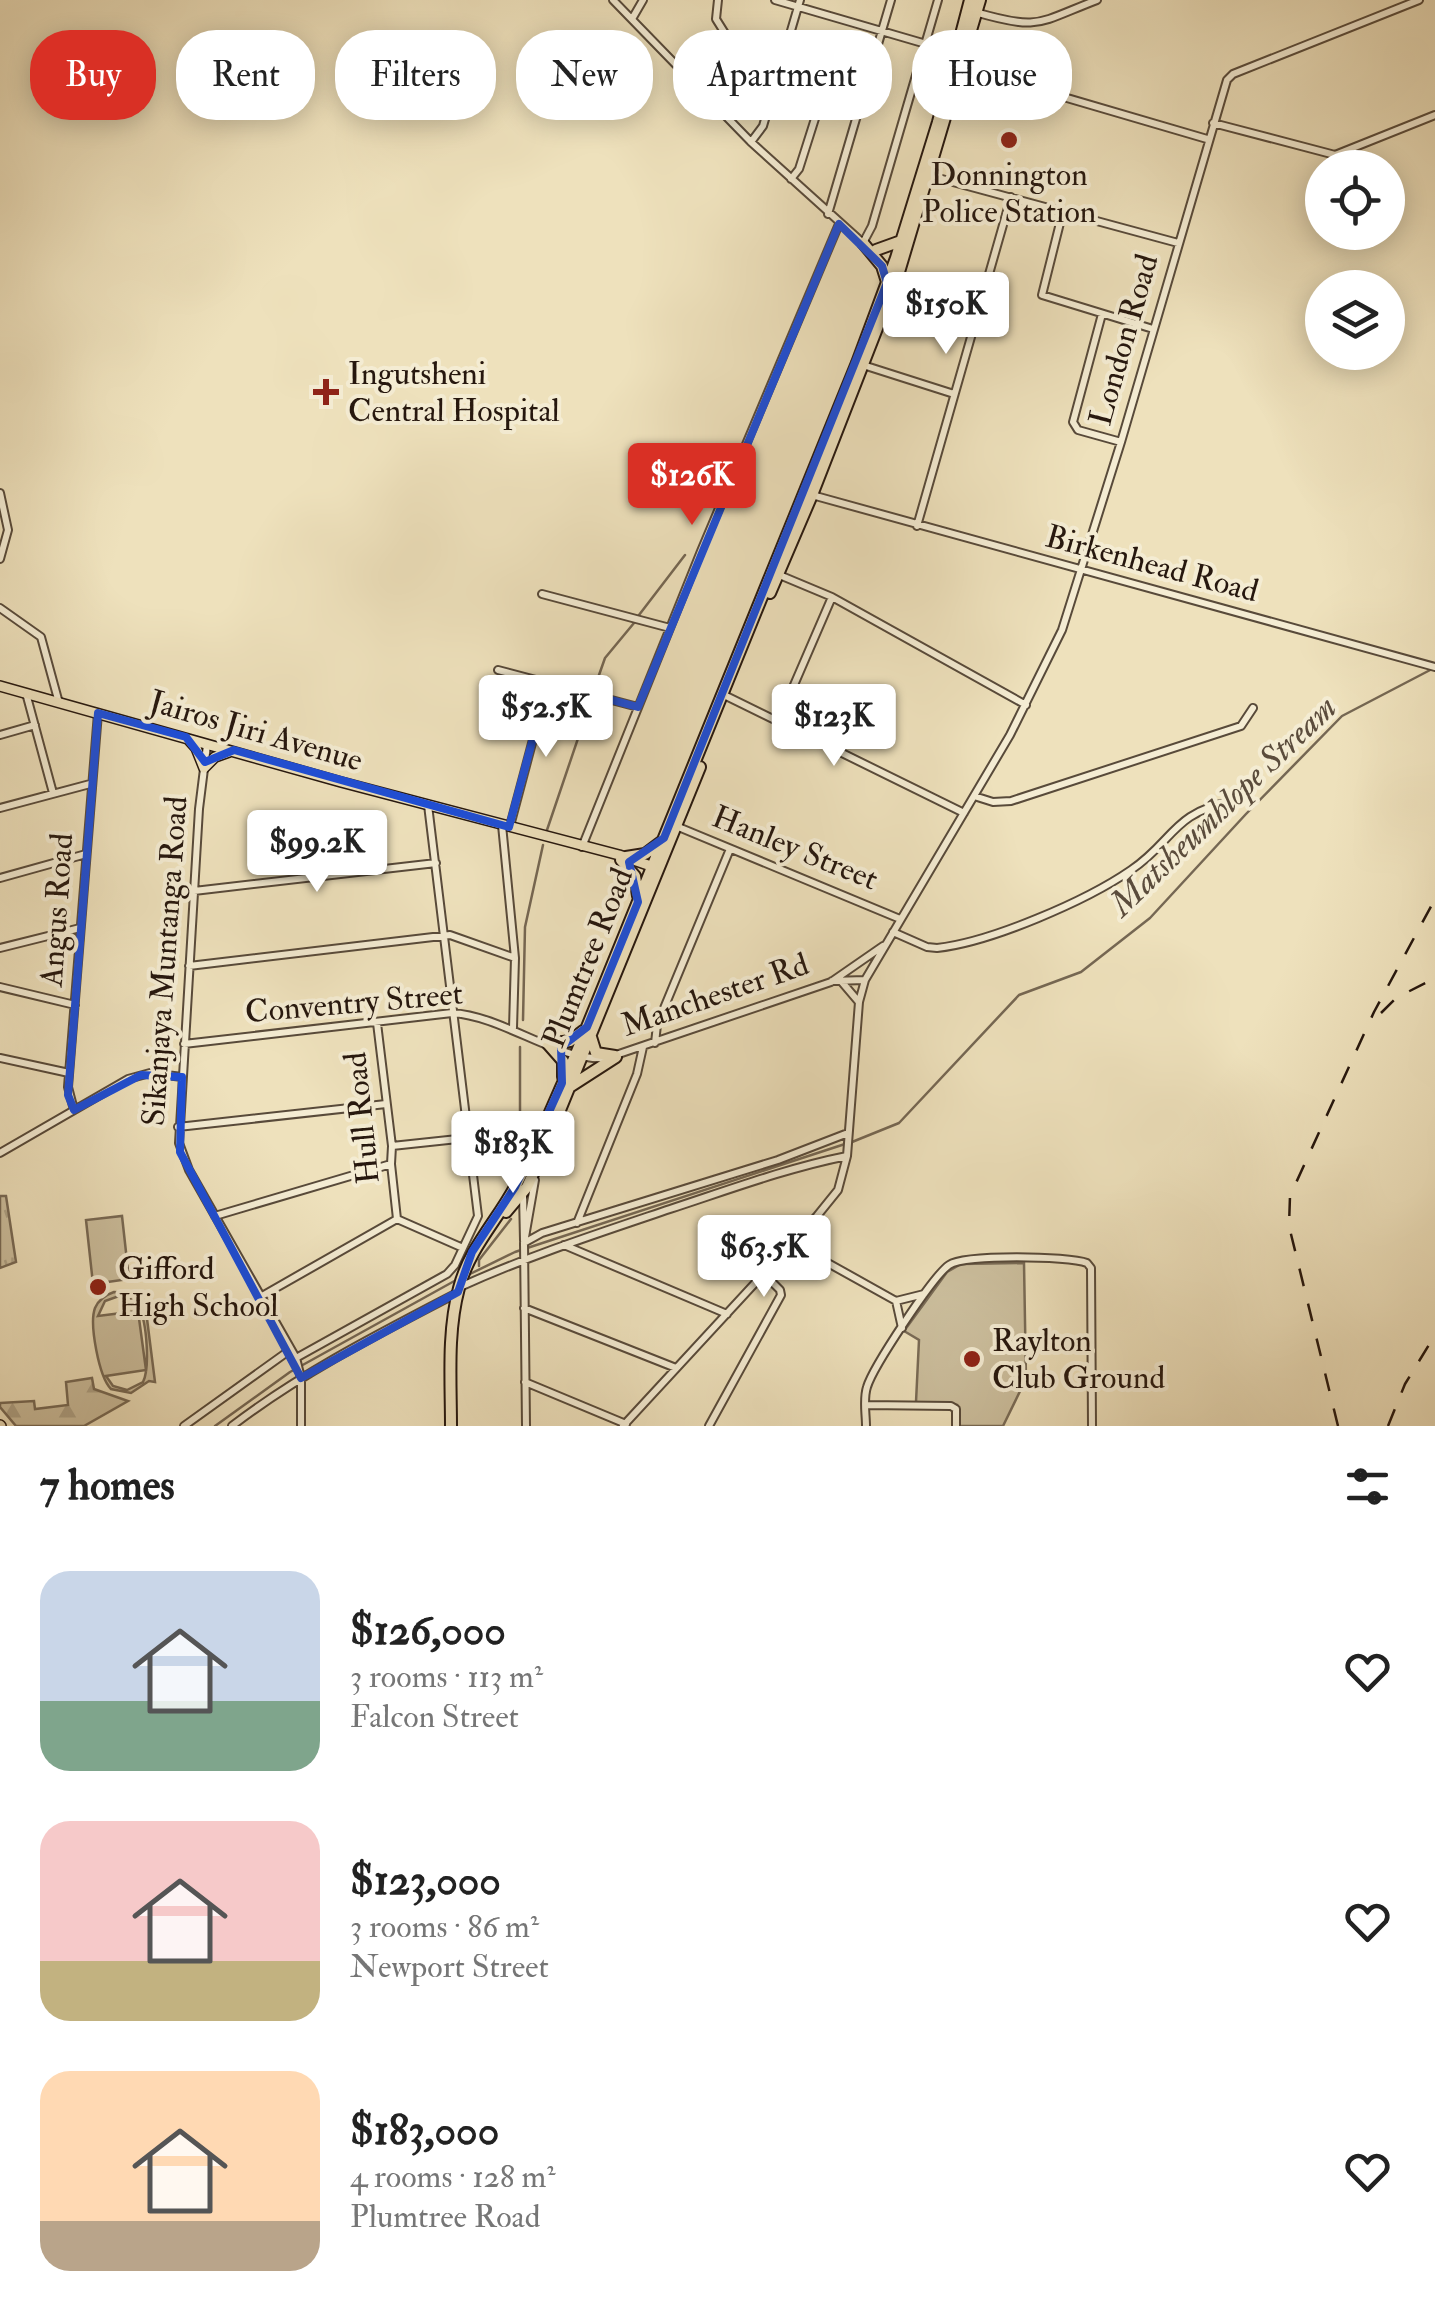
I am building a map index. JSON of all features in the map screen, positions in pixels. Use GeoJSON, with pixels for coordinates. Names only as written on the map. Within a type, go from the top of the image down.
{"type":"FeatureCollection","features":[{"type":"Feature","properties":{"kind":"highway"},"geometry":{"type":"LineString","coordinates":[[966,30],[973,5]]}},
{"type":"Feature","properties":{"kind":"highway"},"geometry":{"type":"LineString","coordinates":[[813,501],[814,479],[900,272],[904,244],[939,120]]}},
{"type":"Feature","properties":{"kind":"highway"},"geometry":{"type":"LineString","coordinates":[[863,243],[882,266],[887,283]]}},
{"type":"Feature","properties":{"kind":"highway"},"geometry":{"type":"LineString","coordinates":[[876,250],[904,244]]}},
{"type":"Feature","properties":{"kind":"highway"},"geometry":{"type":"LineString","coordinates":[[860,364],[904,244]]}},
{"type":"Feature","properties":{"kind":"highway"},"geometry":{"type":"LineString","coordinates":[[896,258],[900,272]]}},
{"type":"Feature","properties":{"kind":"highway","name":"Plumtree Road"},"geometry":{"type":"LineString","coordinates":[[484,1235],[537,1144],[579,1056],[664,860],[724,695],[775,573],[813,501]]}},
{"type":"Feature","properties":{"kind":"highway","name":"Plumtree Road"},"geometry":{"type":"LineString","coordinates":[[589,1032],[664,838],[674,826]]}},
{"type":"Feature","properties":{"kind":"highway"},"geometry":{"type":"LineString","coordinates":[[620,857],[645,854],[664,838]]}},
{"type":"Feature","properties":{"kind":"highway"},"geometry":{"type":"LineString","coordinates":[[620,857],[635,876],[638,902]]}},
{"type":"Feature","properties":{"kind":"highway"},"geometry":{"type":"LineString","coordinates":[[654,882],[652,869],[664,860]]}},
{"type":"Feature","properties":{"kind":"highway"},"geometry":{"type":"LineString","coordinates":[[548,1044],[570,1041],[589,1032],[596,1053],[616,1056]]}},
{"type":"Feature","properties":{"kind":"highway"},"geometry":{"type":"LineString","coordinates":[[548,1044],[563,1061],[565,1086],[616,1056]]}},
{"type":"Feature","properties":{"kind":"highway","name":"Plumtree Road"},"geometry":{"type":"LineString","coordinates":[[484,1235],[523,1192],[540,1159],[565,1086]]}},
{"type":"Feature","properties":{"kind":"highway"},"geometry":{"type":"LineString","coordinates":[[451,1426],[452,1327],[460,1283],[472,1252],[484,1235]]}},
{"type":"Feature","properties":{"kind":"main road","name":"Jairos Jiri Avenue"},"geometry":{"type":"LineString","coordinates":[[0,686],[652,869]]}},
{"type":"Feature","properties":{"kind":"main road"},"geometry":{"type":"LineString","coordinates":[[186,738],[196,748],[204,768],[215,757],[234,750]]}},
{"type":"Feature","properties":{"kind":"street"},"geometry":{"type":"LineString","coordinates":[[613,0],[828,214],[863,243],[896,258]]}},
{"type":"Feature","properties":{"kind":"street"},"geometry":{"type":"LineString","coordinates":[[632,19],[643,0]]}},
{"type":"Feature","properties":{"kind":"street"},"geometry":{"type":"LineString","coordinates":[[718,0],[716,19],[723,30]]}},
{"type":"Feature","properties":{"kind":"street"},"geometry":{"type":"LineString","coordinates":[[775,0],[876,30]]}},
{"type":"Feature","properties":{"kind":"street"},"geometry":{"type":"LineString","coordinates":[[883,30],[891,0]]}},
{"type":"Feature","properties":{"kind":"street"},"geometry":{"type":"LineString","coordinates":[[930,30],[938,0]]}},
{"type":"Feature","properties":{"kind":"street"},"geometry":{"type":"LineString","coordinates":[[973,5],[1015,24],[1035,24],[1097,0]]}},
{"type":"Feature","properties":{"kind":"street","name":"London Road"},"geometry":{"type":"LineString","coordinates":[[624,1425],[838,1190],[847,1152],[858,1002],[884,946],[1026,705],[1062,630],[1227,80],[1419,0]]}},
{"type":"Feature","properties":{"kind":"street"},"geometry":{"type":"LineString","coordinates":[[791,30],[799,4]]}},
{"type":"Feature","properties":{"kind":"street"},"geometry":{"type":"LineString","coordinates":[[863,243],[872,226],[912,91]]}},
{"type":"Feature","properties":{"kind":"street"},"geometry":{"type":"LineString","coordinates":[[1072,99],[1207,138]]}},
{"type":"Feature","properties":{"kind":"street"},"geometry":{"type":"LineString","coordinates":[[1213,123],[1335,155],[1435,115]]}},
{"type":"Feature","properties":{"kind":"street"},"geometry":{"type":"LineString","coordinates":[[752,142],[765,120]]}},
{"type":"Feature","properties":{"kind":"street"},"geometry":{"type":"LineString","coordinates":[[791,179],[799,170],[815,120]]}},
{"type":"Feature","properties":{"kind":"street"},"geometry":{"type":"LineString","coordinates":[[828,214],[856,120]]}},
{"type":"Feature","properties":{"kind":"street"},"geometry":{"type":"LineString","coordinates":[[925,174],[1178,243]]}},
{"type":"Feature","properties":{"kind":"street"},"geometry":{"type":"LineString","coordinates":[[917,526],[1011,197]]}},
{"type":"Feature","properties":{"kind":"street"},"geometry":{"type":"LineString","coordinates":[[1063,212],[1040,292],[1046,298],[1154,329]]}},
{"type":"Feature","properties":{"kind":"street"},"geometry":{"type":"LineString","coordinates":[[582,847],[839,224]]}},
{"type":"Feature","properties":{"kind":"street"},"geometry":{"type":"LineString","coordinates":[[1102,314],[1073,422],[1078,430],[1121,442]]}},
{"type":"Feature","properties":{"kind":"street"},"geometry":{"type":"LineString","coordinates":[[860,364],[954,394]]}},
{"type":"Feature","properties":{"kind":"street"},"geometry":{"type":"LineString","coordinates":[[0,493],[8,530],[0,560]]}},
{"type":"Feature","properties":{"kind":"street","name":"Birkenhead Road"},"geometry":{"type":"LineString","coordinates":[[813,501],[858,509],[1434,667]]}},
{"type":"Feature","properties":{"kind":"street"},"geometry":{"type":"LineString","coordinates":[[775,573],[832,597],[1026,705]]}},
{"type":"Feature","properties":{"kind":"street"},"geometry":{"type":"LineString","coordinates":[[542,594],[670,628]]}},
{"type":"Feature","properties":{"kind":"street"},"geometry":{"type":"LineString","coordinates":[[778,722],[832,597]]}},
{"type":"Feature","properties":{"kind":"street"},"geometry":{"type":"LineString","coordinates":[[0,608],[41,637],[60,703]]}},
{"type":"Feature","properties":{"kind":"street"},"geometry":{"type":"LineString","coordinates":[[498,670],[638,708]]}},
{"type":"Feature","properties":{"kind":"street"},"geometry":{"type":"LineString","coordinates":[[513,1029],[516,958],[506,826],[548,684]]}},
{"type":"Feature","properties":{"kind":"street"},"geometry":{"type":"LineString","coordinates":[[26,693],[52,793]]}},
{"type":"Feature","properties":{"kind":"street"},"geometry":{"type":"LineString","coordinates":[[724,695],[964,813]]}},
{"type":"Feature","properties":{"kind":"street"},"geometry":{"type":"LineString","coordinates":[[974,796],[993,802],[1011,801],[1241,726],[1253,708]]}},
{"type":"Feature","properties":{"kind":"street","name":"Angus Road"},"geometry":{"type":"LineString","coordinates":[[74,1110],[68,1095],[69,1074],[98,713]]}},
{"type":"Feature","properties":{"kind":"street"},"geometry":{"type":"LineString","coordinates":[[0,735],[34,725]]}},
{"type":"Feature","properties":{"kind":"street","name":"Sikanjaya Muntanga Road"},"geometry":{"type":"LineString","coordinates":[[207,744],[178,1127],[180,1152],[296,1360],[301,1375],[301,1426]]}},
{"type":"Feature","properties":{"kind":"street"},"geometry":{"type":"LineString","coordinates":[[0,808],[90,784]]}},
{"type":"Feature","properties":{"kind":"street"},"geometry":{"type":"LineString","coordinates":[[893,932],[937,948],[1021,924],[1131,870],[1190,814],[1231,802]]}},
{"type":"Feature","properties":{"kind":"street"},"geometry":{"type":"LineString","coordinates":[[296,1360],[443,1277],[455,1265],[478,1216],[428,804]]}},
{"type":"Feature","properties":{"kind":"street","name":"Hanley Street"},"geometry":{"type":"LineString","coordinates":[[674,826],[900,919]]}},
{"type":"Feature","properties":{"kind":"street"},"geometry":{"type":"LineString","coordinates":[[654,1043],[730,849]]}},
{"type":"Feature","properties":{"kind":"street"},"geometry":{"type":"LineString","coordinates":[[0,878],[86,854]]}},
{"type":"Feature","properties":{"kind":"street"},"geometry":{"type":"LineString","coordinates":[[194,891],[436,863]]}},
{"type":"Feature","properties":{"kind":"street"},"geometry":{"type":"LineString","coordinates":[[0,948],[80,928]]}},
{"type":"Feature","properties":{"kind":"street"},"geometry":{"type":"LineString","coordinates":[[190,966],[444,936],[457,936],[516,958]]}},
{"type":"Feature","properties":{"kind":"street"},"geometry":{"type":"LineString","coordinates":[[830,982],[884,946]]}},
{"type":"Feature","properties":{"kind":"street"},"geometry":{"type":"LineString","coordinates":[[830,982],[866,980]]}},
{"type":"Feature","properties":{"kind":"street"},"geometry":{"type":"LineString","coordinates":[[841,981],[858,1002]]}},
{"type":"Feature","properties":{"kind":"street","name":"Manchester Rd"},"geometry":{"type":"LineString","coordinates":[[579,1056],[616,1056],[830,982]]}},
{"type":"Feature","properties":{"kind":"street"},"geometry":{"type":"LineString","coordinates":[[0,987],[75,1005]]}},
{"type":"Feature","properties":{"kind":"street","name":"Conventry Street"},"geometry":{"type":"LineString","coordinates":[[184,1044],[452,1013],[480,1017],[579,1056]]}},
{"type":"Feature","properties":{"kind":"street","name":"Hull Road"},"geometry":{"type":"LineString","coordinates":[[377,1022],[392,1146],[396,1219]]}},
{"type":"Feature","properties":{"kind":"street"},"geometry":{"type":"LineString","coordinates":[[577,1223],[637,1074],[643,1047]]}},
{"type":"Feature","properties":{"kind":"street"},"geometry":{"type":"LineString","coordinates":[[0,1058],[69,1074]]}},
{"type":"Feature","properties":{"kind":"street"},"geometry":{"type":"LineString","coordinates":[[0,1153],[141,1074],[182,1077]]}},
{"type":"Feature","properties":{"kind":"street"},"geometry":{"type":"LineString","coordinates":[[178,1127],[386,1104]]}},
{"type":"Feature","properties":{"kind":"street"},"geometry":{"type":"LineString","coordinates":[[524,1244],[542,1233],[778,1160],[848,1134]]}},
{"type":"Feature","properties":{"kind":"street"},"geometry":{"type":"LineString","coordinates":[[392,1146],[468,1138]]}},
{"type":"Feature","properties":{"kind":"street"},"geometry":{"type":"LineString","coordinates":[[526,1426],[523,1192],[537,1144]]}},
{"type":"Feature","properties":{"kind":"street"},"geometry":{"type":"LineString","coordinates":[[232,1426],[301,1375],[432,1303],[460,1283],[524,1257],[847,1152]]}},
{"type":"Feature","properties":{"kind":"street"},"geometry":{"type":"LineString","coordinates":[[524,1244],[540,1159]]}},
{"type":"Feature","properties":{"kind":"street"},"geometry":{"type":"LineString","coordinates":[[215,1216],[391,1164]]}},
{"type":"Feature","properties":{"kind":"street"},"geometry":{"type":"LineString","coordinates":[[478,1216],[492,1222]]}},
{"type":"Feature","properties":{"kind":"street"},"geometry":{"type":"LineString","coordinates":[[262,1296],[396,1219],[463,1248]]}},
{"type":"Feature","properties":{"kind":"street"},"geometry":{"type":"LineString","coordinates":[[792,1243],[896,1300],[926,1293]]}},
{"type":"Feature","properties":{"kind":"street"},"geometry":{"type":"LineString","coordinates":[[563,1245],[727,1314]]}},
{"type":"Feature","properties":{"kind":"street"},"geometry":{"type":"LineString","coordinates":[[866,1426],[867,1387],[946,1268],[963,1260],[1071,1258],[1090,1266],[1093,1283],[1092,1426]]}},
{"type":"Feature","properties":{"kind":"street"},"geometry":{"type":"LineString","coordinates":[[709,1426],[780,1298],[780,1290],[764,1274]]}},
{"type":"Feature","properties":{"kind":"street"},"geometry":{"type":"LineString","coordinates":[[896,1300],[902,1329]]}},
{"type":"Feature","properties":{"kind":"street"},"geometry":{"type":"LineString","coordinates":[[524,1308],[676,1368]]}},
{"type":"Feature","properties":{"kind":"street"},"geometry":{"type":"LineString","coordinates":[[184,1426],[290,1350]]}},
{"type":"Feature","properties":{"kind":"street"},"geometry":{"type":"LineString","coordinates":[[525,1382],[624,1425]]}},
{"type":"Feature","properties":{"kind":"street"},"geometry":{"type":"LineString","coordinates":[[866,1405],[951,1406],[956,1409],[956,1426]]}},
{"type":"Feature","properties":{"kind":"highlighted area"},"geometry":{"type":"Polygon","coordinates":[[[839,224],[882,266],[887,283],[857,363],[664,838],[629,862],[638,902],[587,1027],[561,1047],[562,1083],[515,1187],[472,1252],[458,1292],[301,1378],[180,1152],[182,1077],[141,1075],[74,1110],[68,1095],[98,713],[186,737],[205,762],[234,750],[509,827],[548,683],[638,707],[839,224]]]}},
{"type":"Feature","properties":{"kind":"green space"},"geometry":{"type":"Polygon","coordinates":[[[0,1196],[6,1196],[16,1262],[0,1268],[0,1196]]]}},
{"type":"Feature","properties":{"kind":"green space"},"geometry":{"type":"Polygon","coordinates":[[[122,1216],[129,1279],[93,1284],[86,1220],[122,1216]]]}},
{"type":"Feature","properties":{"kind":"green space","name":"Raylton Club Ground"},"geometry":{"type":"Polygon","coordinates":[[[1024,1263],[1026,1379],[1003,1426],[959,1426],[957,1405],[916,1402],[919,1340],[904,1331],[947,1272],[961,1264],[1024,1263]]]}},
{"type":"Feature","properties":{"kind":"green space"},"geometry":{"type":"Polygon","coordinates":[[[114,1292],[127,1293],[145,1303],[155,1382],[149,1381],[131,1393],[111,1389],[103,1374],[96,1350],[95,1308],[114,1292]],[[119,1296],[105,1301],[98,1316],[138,1311],[146,1370],[144,1324],[135,1302],[119,1296]],[[146,1370],[106,1376],[113,1386],[127,1390],[143,1382],[146,1370]]]}},
{"type":"Feature","properties":{"kind":"green space"},"geometry":{"type":"Polygon","coordinates":[[[92,1378],[94,1389],[128,1401],[84,1426],[16,1426],[0,1407],[0,1403],[34,1401],[35,1409],[68,1405],[66,1382],[92,1378]]]}},
{"type":"Feature","properties":{"kind":"waterway"},"geometry":{"type":"LineString","coordinates":[[639,615],[685,555]]}},
{"type":"Feature","properties":{"kind":"waterway"},"geometry":{"type":"LineString","coordinates":[[593,692],[605,658],[634,623]]}},
{"type":"Feature","properties":{"kind":"waterway","name":"Matsheumhlope Stream"},"geometry":{"type":"LineString","coordinates":[[852,1142],[899,1123],[1019,995],[1081,972],[1150,918],[1342,716],[1434,668]]}},
{"type":"Feature","properties":{"kind":"waterway"},"geometry":{"type":"LineString","coordinates":[[547,830],[591,700]]}},
{"type":"Feature","properties":{"kind":"waterway"},"geometry":{"type":"LineString","coordinates":[[523,1020],[525,927],[543,845]]}},
{"type":"Feature","properties":{"kind":"waterway"},"geometry":{"type":"LineString","coordinates":[[513,1177],[520,1159],[520,1047]]}},
{"type":"Feature","properties":{"kind":"waterway","name":"Matsheumhlope Stream"},"geometry":{"type":"LineString","coordinates":[[470,1274],[515,1252],[845,1144]]}},
{"type":"Feature","properties":{"kind":"waterway"},"geometry":{"type":"LineString","coordinates":[[479,1266],[479,1260],[511,1219]]}},
{"type":"Feature","properties":{"kind":"waterway","name":"Matsheumhlope Stream"},"geometry":{"type":"LineString","coordinates":[[215,1426],[290,1372],[458,1279]]}},
{"type":"Feature","properties":{"kind":"railway"},"geometry":{"type":"LineString","coordinates":[[1338,1426],[1289,1226],[1290,1196],[1374,1012],[1435,899]]}},
{"type":"Feature","properties":{"kind":"railway"},"geometry":{"type":"LineString","coordinates":[[1381,1013],[1396,998],[1435,978]]}},
{"type":"Feature","properties":{"kind":"railway"},"geometry":{"type":"LineString","coordinates":[[1388,1426],[1405,1384],[1435,1335]]}},
{"type":"Feature","properties":{"kind":"place","name":"Donnington Police Station"},"geometry":{"type":"Point","coordinates":[1009,140]}},
{"type":"Feature","properties":{"kind":"place","name":"Ingutsheni Central Hospital"},"geometry":{"type":"Point","coordinates":[326,392]}},
{"type":"Feature","properties":{"kind":"place","name":"Gifford High School"},"geometry":{"type":"Point","coordinates":[98,1287]}},
{"type":"Feature","properties":{"kind":"place","name":"Raylton Club Ground"},"geometry":{"type":"Point","coordinates":[972,1359]}}]}
